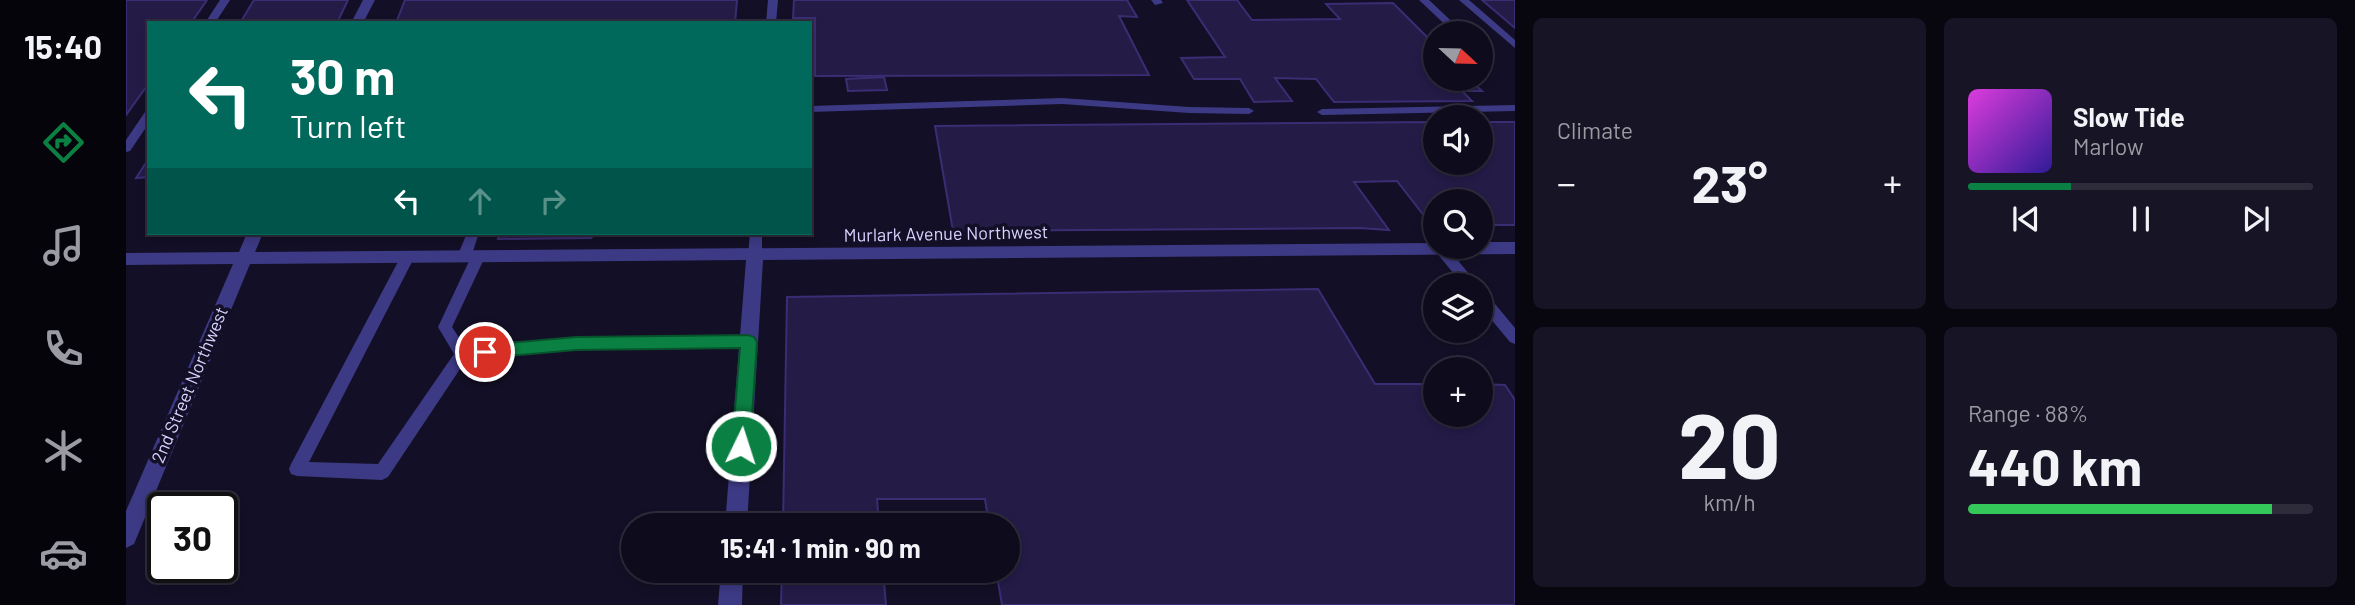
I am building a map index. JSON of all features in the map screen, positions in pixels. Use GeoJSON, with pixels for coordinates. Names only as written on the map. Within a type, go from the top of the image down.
{"type":"FeatureCollection","features":[{"type":"Feature","properties":{"kind":"street"},"geometry":{"type":"LineString","coordinates":[[358,21],[369,0]]}},
{"type":"Feature","properties":{"kind":"street","name":"2nd Street Northwest"},"geometry":{"type":"LineString","coordinates":[[126,537],[254,235]]}},
{"type":"Feature","properties":{"kind":"street","name":"Murlark Avenue Northwest"},"geometry":{"type":"LineString","coordinates":[[1493,248],[1515,248]]}},
{"type":"Feature","properties":{"kind":"street","name":"Murlark Avenue Northwest"},"geometry":{"type":"LineString","coordinates":[[126,259],[1423,249]]}},
{"type":"Feature","properties":{"kind":"street"},"geometry":{"type":"LineString","coordinates":[[737,513],[755,255]]}},
{"type":"Feature","properties":{"kind":"street"},"geometry":{"type":"LineString","coordinates":[[730,605],[731,583]]}},
{"type":"Feature","properties":{"kind":"lane"},"geometry":{"type":"LineString","coordinates":[[211,21],[225,0]]}},
{"type":"Feature","properties":{"kind":"lane"},"geometry":{"type":"LineString","coordinates":[[771,21],[773,0]]}},
{"type":"Feature","properties":{"kind":"lane"},"geometry":{"type":"LineString","coordinates":[[1423,0],[1446,21]]}},
{"type":"Feature","properties":{"kind":"lane"},"geometry":{"type":"LineString","coordinates":[[1464,0],[1515,45]]}},
{"type":"Feature","properties":{"kind":"lane"},"geometry":{"type":"LineString","coordinates":[[812,109],[1062,102],[1249,111]]}},
{"type":"Feature","properties":{"kind":"lane"},"geometry":{"type":"LineString","coordinates":[[1322,111],[1515,108]]}},
{"type":"Feature","properties":{"kind":"lane"},"geometry":{"type":"LineString","coordinates":[[126,148],[147,117]]}},
{"type":"Feature","properties":{"kind":"lane"},"geometry":{"type":"LineString","coordinates":[[462,354],[446,327],[471,257],[473,235]]}},
{"type":"Feature","properties":{"kind":"lane"},"geometry":{"type":"LineString","coordinates":[[755,255],[756,235]]}},
{"type":"Feature","properties":{"kind":"lane"},"geometry":{"type":"LineString","coordinates":[[407,258],[297,469],[382,472],[462,354]]}},
{"type":"Feature","properties":{"kind":"lane"},"geometry":{"type":"LineString","coordinates":[[1449,259],[1461,273]]}},
{"type":"Feature","properties":{"kind":"lane"},"geometry":{"type":"LineString","coordinates":[[1493,312],[1515,338]]}},
{"type":"Feature","properties":{"kind":"lane"},"geometry":{"type":"LineString","coordinates":[[462,354],[576,344],[748,342]]}},
{"type":"Feature","properties":{"kind":"building"},"geometry":{"type":"Polygon","coordinates":[[[126,0],[207,0],[192,21],[147,21],[147,86],[126,115],[126,0]]]}},
{"type":"Feature","properties":{"kind":"building"},"geometry":{"type":"Polygon","coordinates":[[[254,0],[348,0],[338,21],[241,21],[254,0]]]}},
{"type":"Feature","properties":{"kind":"building"},"geometry":{"type":"Polygon","coordinates":[[[405,0],[737,0],[735,21],[397,21],[405,0]]]}},
{"type":"Feature","properties":{"kind":"building"},"geometry":{"type":"Polygon","coordinates":[[[794,0],[1127,0],[1137,17],[1119,16],[1149,75],[815,76],[815,18],[793,18],[794,0]]]}},
{"type":"Feature","properties":{"kind":"building"},"geometry":{"type":"Polygon","coordinates":[[[1187,0],[1237,0],[1252,20],[1340,19],[1326,4],[1393,3],[1423,33],[1423,91],[1462,91],[1472,101],[1334,102],[1316,79],[1275,78],[1292,101],[1254,102],[1240,79],[1194,79],[1181,58],[1225,57],[1187,0]]]}},
{"type":"Feature","properties":{"kind":"building"},"geometry":{"type":"Polygon","coordinates":[[[1482,0],[1515,0],[1515,28],[1482,0]]]}},
{"type":"Feature","properties":{"kind":"building"},"geometry":{"type":"Polygon","coordinates":[[[884,77],[887,90],[848,91],[846,79],[884,77]]]}},
{"type":"Feature","properties":{"kind":"building"},"geometry":{"type":"Polygon","coordinates":[[[1423,122],[1423,175],[1493,175],[1493,122],[1515,122],[1515,225],[1493,225],[1493,189],[1423,189],[1423,214],[1397,181],[1354,182],[1389,230],[953,231],[935,126],[1423,122]]]}},
{"type":"Feature","properties":{"kind":"building"},"geometry":{"type":"Polygon","coordinates":[[[147,161],[147,177],[136,178],[147,161]]]}},
{"type":"Feature","properties":{"kind":"building"},"geometry":{"type":"Polygon","coordinates":[[[499,235],[594,235],[591,238],[498,239],[499,235]]]}},
{"type":"Feature","properties":{"kind":"building"},"geometry":{"type":"Polygon","coordinates":[[[1318,289],[1375,384],[1423,384],[1423,427],[1493,427],[1493,385],[1505,385],[1515,400],[1515,605],[1002,605],[998,583],[1020,583],[1020,513],[987,513],[985,499],[877,499],[878,513],[783,513],[787,297],[1318,289]]]}},
{"type":"Feature","properties":{"kind":"building"},"geometry":{"type":"Polygon","coordinates":[[[782,583],[884,583],[886,605],[781,605],[782,583]]]}},
{"type":"Feature","properties":{"kind":"route"},"geometry":{"type":"LineString","coordinates":[[485,352],[576,344],[748,342],[741,446]]}}]}
